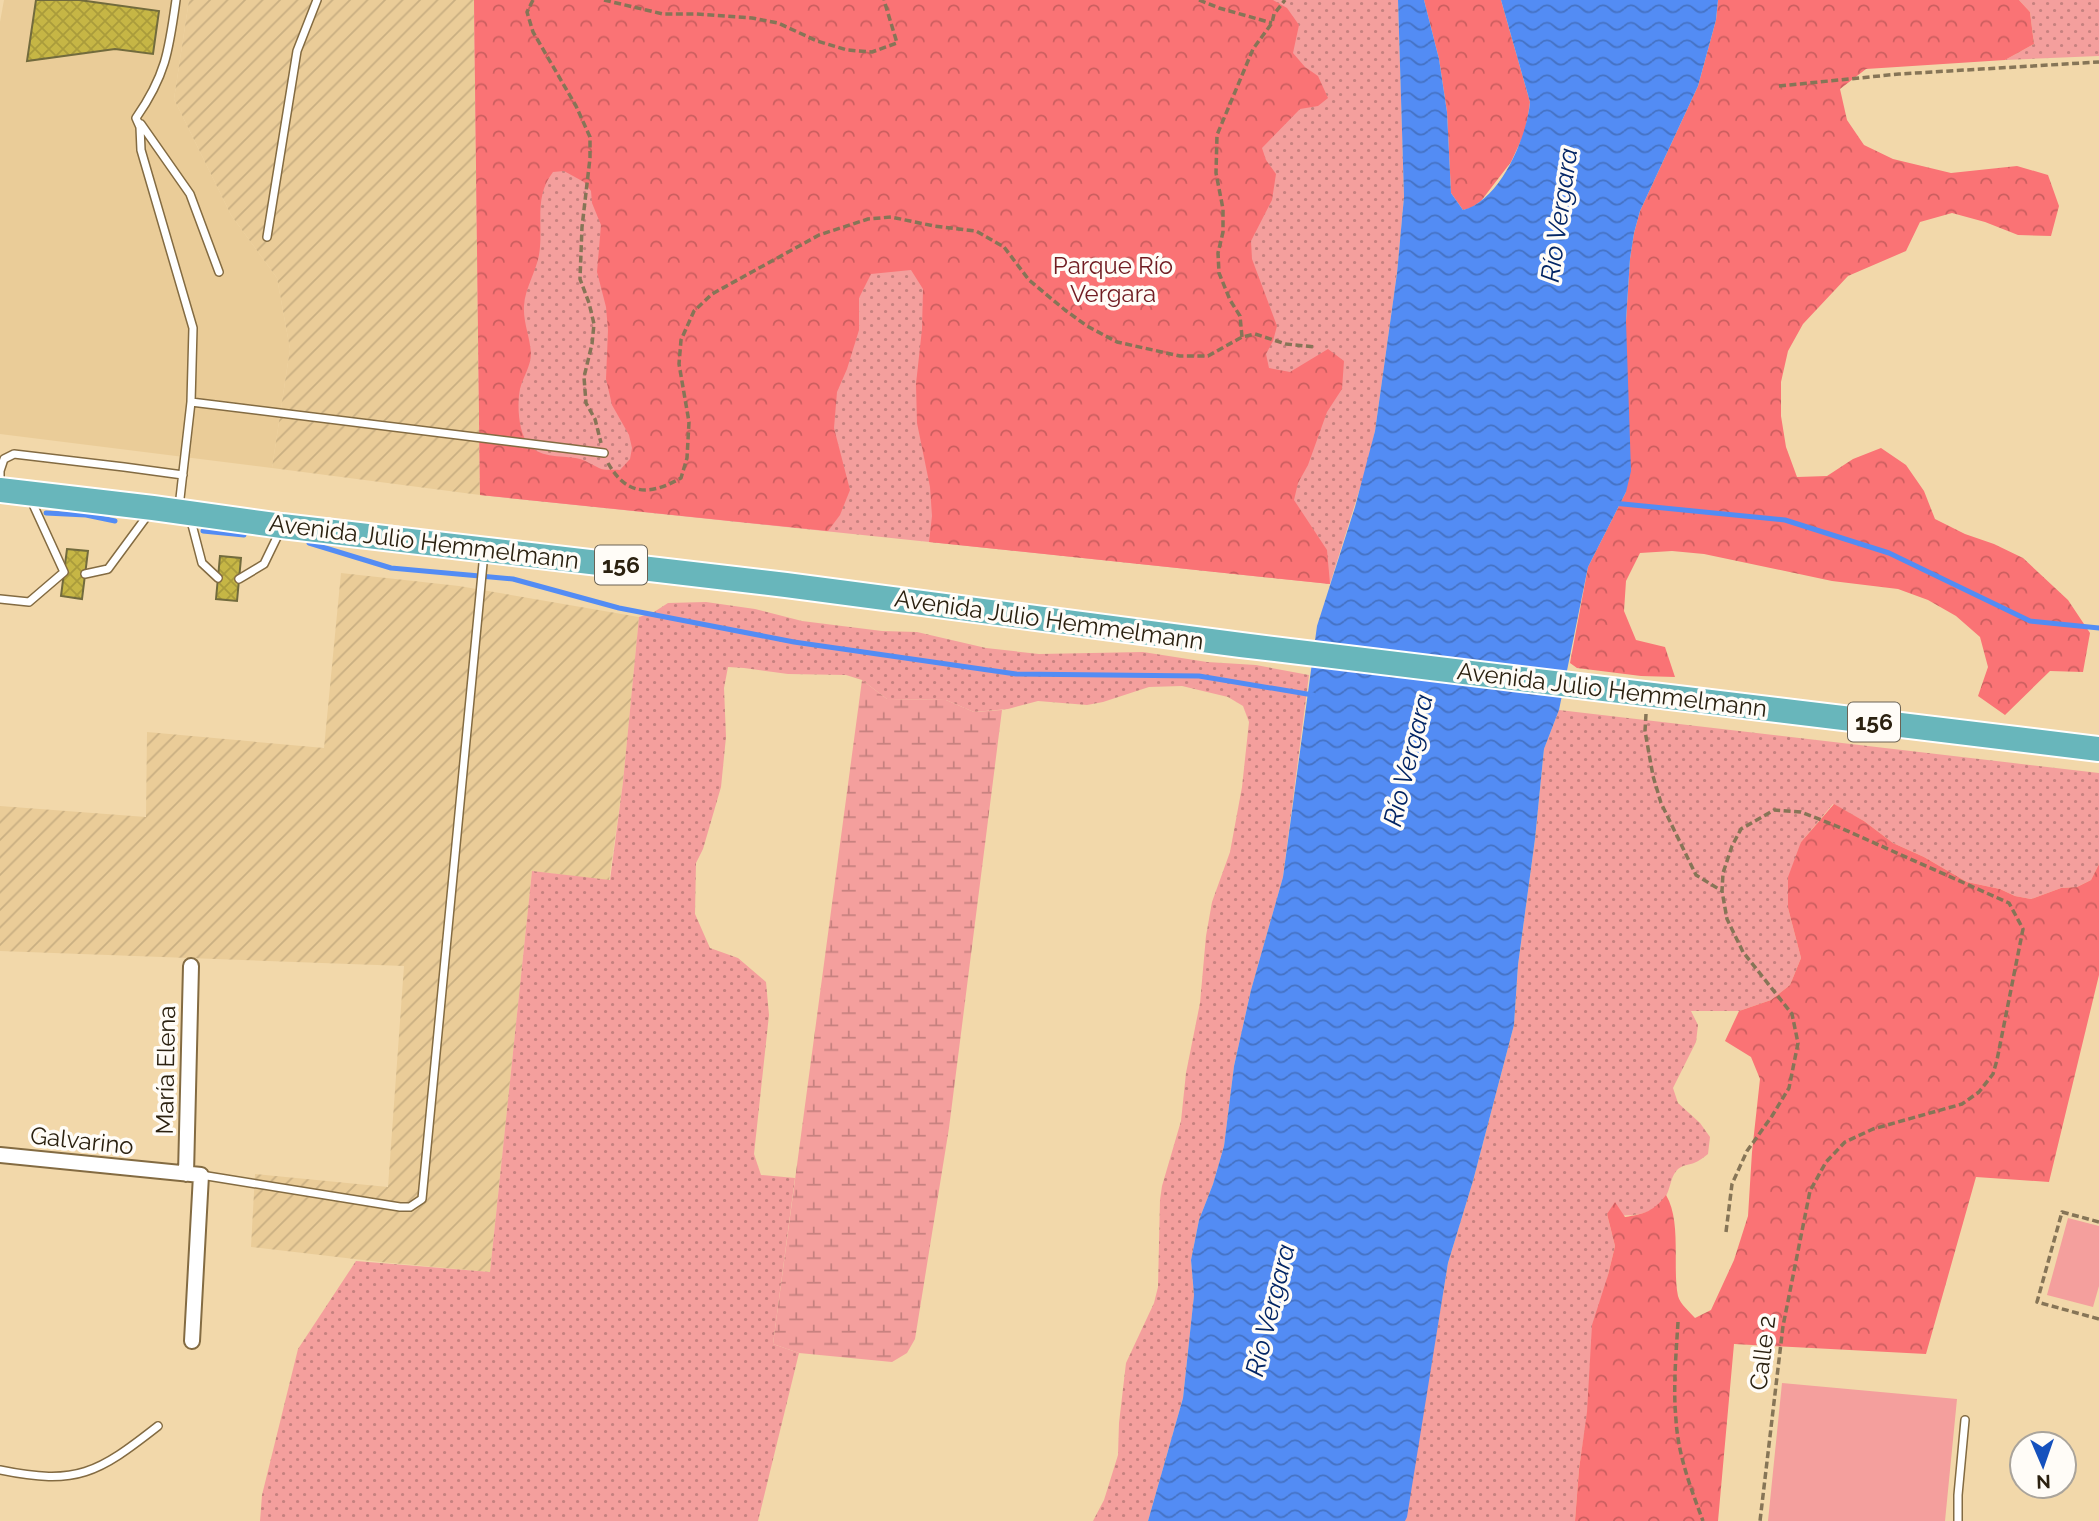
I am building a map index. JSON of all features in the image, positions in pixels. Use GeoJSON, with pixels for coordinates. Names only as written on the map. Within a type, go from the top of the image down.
{"type":"FeatureCollection","features":[{"type":"Feature","properties":{"kind":"highway","name":"Avenida Julio Hemmelmann"},"geometry":{"type":"LineString","coordinates":[[0,490],[2099,749]]}},
{"type":"Feature","properties":{"kind":"street","name":"María Elena"},"geometry":{"type":"LineString","coordinates":[[186,1174],[191,966]]}},
{"type":"Feature","properties":{"kind":"street","name":"Galvarino"},"geometry":{"type":"LineString","coordinates":[[0,1155],[201,1175]]}},
{"type":"Feature","properties":{"kind":"street"},"geometry":{"type":"LineString","coordinates":[[192,1341],[201,1175]]}},
{"type":"Feature","properties":{"kind":"lane"},"geometry":{"type":"LineString","coordinates":[[136,118],[162,73],[169,50],[176,0]]}},
{"type":"Feature","properties":{"kind":"lane"},"geometry":{"type":"LineString","coordinates":[[267,237],[297,51],[317,0]]}},
{"type":"Feature","properties":{"kind":"lane"},"geometry":{"type":"LineString","coordinates":[[136,118],[191,194],[219,272]]}},
{"type":"Feature","properties":{"kind":"lane"},"geometry":{"type":"LineString","coordinates":[[136,118],[140,127],[141,150],[193,328],[191,402],[183,475],[184,512],[202,563],[218,578]]}},
{"type":"Feature","properties":{"kind":"lane"},"geometry":{"type":"LineString","coordinates":[[191,402],[604,453]]}},
{"type":"Feature","properties":{"kind":"lane"},"geometry":{"type":"LineString","coordinates":[[0,490],[0,471],[4,459],[14,454],[183,475]]}},
{"type":"Feature","properties":{"kind":"lane"},"geometry":{"type":"LineString","coordinates":[[0,599],[29,602],[64,572],[27,493]]}},
{"type":"Feature","properties":{"kind":"lane"},"geometry":{"type":"LineString","coordinates":[[85,574],[108,569],[153,508]]}},
{"type":"Feature","properties":{"kind":"lane"},"geometry":{"type":"LineString","coordinates":[[239,579],[264,564],[282,526]]}},
{"type":"Feature","properties":{"kind":"lane"},"geometry":{"type":"LineString","coordinates":[[201,1175],[400,1207],[410,1207],[422,1199],[485,549]]}},
{"type":"Feature","properties":{"kind":"lane"},"geometry":{"type":"LineString","coordinates":[[1958,1521],[1965,1420]]}},
{"type":"Feature","properties":{"kind":"lane"},"geometry":{"type":"LineString","coordinates":[[0,1470],[32,1476],[78,1475],[107,1464],[158,1426]]}},
{"type":"Feature","properties":{"kind":"path"},"geometry":{"type":"LineString","coordinates":[[533,0],[527,12],[533,32],[576,106],[590,137],[580,279],[594,324],[584,377],[586,403],[595,419],[604,453],[618,480],[631,487],[651,490],[681,478],[687,458],[689,422],[680,364],[681,340],[694,312],[712,294],[819,235],[868,219],[891,217],[976,231],[1004,247],[1029,280],[1065,310],[1117,342],[1180,356],[1209,356],[1242,337],[1255,334],[1286,344],[1315,347]]}},
{"type":"Feature","properties":{"kind":"path"},"geometry":{"type":"LineString","coordinates":[[604,0],[663,14],[752,18],[778,23],[817,41],[847,50],[872,52],[897,43],[884,0]]}},
{"type":"Feature","properties":{"kind":"path"},"geometry":{"type":"LineString","coordinates":[[1199,0],[1272,23]]}},
{"type":"Feature","properties":{"kind":"path"},"geometry":{"type":"LineString","coordinates":[[1242,337],[1240,316],[1219,273],[1218,253],[1223,232],[1223,209],[1216,173],[1217,135],[1252,49],[1285,0]]}},
{"type":"Feature","properties":{"kind":"path"},"geometry":{"type":"LineString","coordinates":[[1779,86],[1926,72],[2099,62]]}},
{"type":"Feature","properties":{"kind":"path"},"geometry":{"type":"LineString","coordinates":[[1648,694],[1645,731],[1661,803],[1696,875],[1722,891],[1727,919],[1743,952],[1792,1014],[1798,1042],[1789,1088],[1746,1151],[1732,1184],[1726,1232]]}},
{"type":"Feature","properties":{"kind":"path","name":"Calle 2"},"geometry":{"type":"LineString","coordinates":[[1722,891],[1723,873],[1741,829],[1774,810],[1801,812],[1834,824],[2009,903],[2023,929],[1997,1060],[1993,1074],[1979,1092],[1962,1104],[1873,1129],[1845,1142],[1826,1162],[1810,1191],[1783,1326],[1760,1521]]}},
{"type":"Feature","properties":{"kind":"path"},"geometry":{"type":"LineString","coordinates":[[2099,1222],[2062,1212],[2037,1302],[2099,1319]]}},
{"type":"Feature","properties":{"kind":"path"},"geometry":{"type":"LineString","coordinates":[[1678,1322],[1674,1381],[1676,1423],[1687,1476],[1703,1521]]}},
{"type":"Feature","properties":{"kind":"shaded area"},"geometry":{"type":"Polygon","coordinates":[[[4,0],[189,0],[174,99],[231,215],[277,278],[290,349],[272,468],[0,434],[0,22],[4,0]]]}},
{"type":"Feature","properties":{"kind":"shaded area"},"geometry":{"type":"Polygon","coordinates":[[[189,0],[474,0],[480,495],[272,468],[290,349],[277,278],[231,215],[174,99],[189,0]]]}},
{"type":"Feature","properties":{"kind":"shaded area"},"geometry":{"type":"Polygon","coordinates":[[[341,573],[459,586],[639,617],[623,782],[609,881],[532,871],[490,1272],[251,1247],[255,1174],[388,1187],[404,966],[0,951],[0,806],[146,817],[147,732],[324,748],[341,573]]]}},
{"type":"Feature","properties":{"kind":"green space","name":"Parque Río Vergara"},"geometry":{"type":"Polygon","coordinates":[[[474,0],[1398,0],[1404,197],[1397,273],[1375,431],[1330,584],[480,495],[474,0]]]}},
{"type":"Feature","properties":{"kind":"green space","name":"Parque Río Vergara"},"geometry":{"type":"Polygon","coordinates":[[[474,0],[1273,0],[1287,8],[1299,25],[1293,53],[1305,67],[1318,76],[1328,98],[1318,106],[1300,109],[1262,148],[1266,160],[1276,174],[1272,200],[1251,241],[1252,259],[1277,326],[1266,354],[1269,368],[1290,372],[1328,349],[1344,361],[1342,389],[1327,412],[1308,465],[1298,483],[1294,500],[1327,550],[1330,584],[929,542],[932,516],[930,487],[917,423],[916,384],[923,289],[911,270],[871,274],[859,298],[859,330],[837,392],[834,428],[850,490],[840,515],[828,531],[480,495],[474,0]],[[564,171],[553,172],[543,192],[539,255],[524,306],[531,353],[520,389],[519,418],[525,440],[540,453],[580,459],[601,469],[620,470],[630,459],[632,448],[629,435],[612,405],[606,379],[608,330],[606,307],[597,272],[601,225],[592,203],[591,191],[584,182],[564,171]]]}},
{"type":"Feature","properties":{"kind":"green space"},"geometry":{"type":"Polygon","coordinates":[[[1424,0],[1501,0],[1530,102],[1524,134],[1511,162],[1481,201],[1463,210],[1451,193],[1447,112],[1439,59],[1424,0]]]}},
{"type":"Feature","properties":{"kind":"green space"},"geometry":{"type":"Polygon","coordinates":[[[1718,0],[2019,0],[2030,12],[2034,44],[2005,60],[1866,69],[1840,89],[1847,120],[1864,145],[1893,159],[1951,173],[2017,166],[2048,175],[2059,206],[2051,236],[2018,235],[1952,213],[1920,222],[1906,251],[1848,276],[1803,324],[1788,351],[1781,382],[1781,416],[1786,447],[1797,477],[1827,476],[1853,459],[1881,448],[1906,465],[1924,491],[1935,519],[2023,558],[2068,600],[2090,633],[2083,672],[2050,671],[2005,715],[1978,696],[1988,667],[1980,637],[1956,616],[1928,600],[1898,589],[1832,581],[1704,554],[1672,551],[1640,553],[1626,581],[1624,611],[1636,640],[1665,647],[1675,677],[1641,676],[1577,668],[1570,663],[1588,567],[1626,492],[1626,321],[1634,233],[1640,211],[1698,86],[1716,20],[1718,0]]]}},
{"type":"Feature","properties":{"kind":"green space"},"geometry":{"type":"Polygon","coordinates":[[[2019,0],[2099,0],[2099,56],[2005,60],[2034,44],[2030,12],[2019,0]]]}},
{"type":"Feature","properties":{"kind":"green space"},"geometry":{"type":"Polygon","coordinates":[[[706,602],[755,609],[802,621],[882,631],[917,632],[986,648],[1039,654],[1143,652],[1207,662],[1256,665],[1309,675],[1283,877],[1251,990],[1234,1066],[1224,1146],[1199,1220],[1191,1260],[1194,1295],[1183,1398],[1148,1521],[1093,1521],[1104,1500],[1118,1455],[1126,1363],[1154,1303],[1158,1287],[1162,1186],[1181,1121],[1186,1073],[1200,1003],[1212,902],[1230,852],[1242,787],[1249,722],[1243,706],[1228,697],[1182,686],[1149,687],[1087,705],[1038,701],[1008,709],[974,712],[946,700],[887,699],[862,680],[846,675],[788,674],[728,667],[724,688],[726,737],[721,787],[703,849],[696,863],[695,914],[710,948],[738,958],[766,982],[769,1015],[754,1154],[761,1175],[795,1178],[773,1344],[799,1353],[758,1521],[260,1521],[262,1495],[298,1349],[356,1261],[490,1272],[532,871],[610,880],[623,782],[639,617],[668,603],[706,602]]]}},
{"type":"Feature","properties":{"kind":"green space"},"geometry":{"type":"Polygon","coordinates":[[[862,680],[887,699],[946,700],[974,712],[1002,710],[949,1128],[915,1339],[907,1353],[892,1362],[799,1353],[773,1344],[862,680]]]}},
{"type":"Feature","properties":{"kind":"green space"},"geometry":{"type":"Polygon","coordinates":[[[1559,710],[2099,773],[2099,864],[2091,880],[2077,887],[2061,888],[2031,899],[2015,896],[2000,889],[1967,882],[1893,843],[1864,821],[1833,804],[1801,842],[1788,908],[1801,958],[1790,985],[1771,1000],[1739,1011],[1691,1011],[1698,1025],[1696,1042],[1673,1088],[1678,1103],[1700,1123],[1710,1137],[1708,1154],[1678,1169],[1667,1194],[1656,1207],[1641,1214],[1607,1214],[1615,1246],[1608,1275],[1579,1469],[1575,1521],[1405,1521],[1448,1263],[1473,1181],[1514,1025],[1518,965],[1544,749],[1559,710]]]}},
{"type":"Feature","properties":{"kind":"green space"},"geometry":{"type":"Polygon","coordinates":[[[1834,804],[1864,821],[1893,843],[1967,882],[2000,889],[2015,896],[2031,899],[2061,888],[2077,887],[2091,880],[2099,864],[2099,975],[2049,1182],[1976,1177],[1926,1354],[1734,1344],[1718,1521],[1575,1521],[1587,1412],[1592,1325],[1615,1246],[1607,1214],[1615,1202],[1625,1217],[1644,1213],[1666,1195],[1674,1218],[1679,1299],[1695,1318],[1711,1310],[1734,1260],[1748,1216],[1760,1079],[1751,1057],[1725,1041],[1739,1011],[1771,1000],[1790,985],[1801,958],[1788,908],[1788,877],[1801,842],[1834,804]]]}},
{"type":"Feature","properties":{"kind":"green space"},"geometry":{"type":"Polygon","coordinates":[[[2068,1218],[2099,1226],[2099,1286],[2093,1307],[2047,1295],[2068,1218]]]}},
{"type":"Feature","properties":{"kind":"green space"},"geometry":{"type":"Polygon","coordinates":[[[1782,1383],[1957,1399],[1945,1521],[1768,1521],[1782,1383]]]}},
{"type":"Feature","properties":{"kind":"water","name":"Río Vergara"},"geometry":{"type":"Polygon","coordinates":[[[1398,0],[1424,0],[1439,59],[1447,112],[1451,193],[1463,210],[1489,194],[1500,181],[1517,149],[1528,116],[1530,102],[1501,0],[1718,0],[1716,20],[1698,86],[1640,211],[1634,233],[1626,321],[1631,471],[1626,492],[1588,567],[1559,710],[1544,749],[1518,965],[1514,1025],[1473,1181],[1448,1263],[1407,1517],[1405,1521],[1148,1521],[1183,1398],[1194,1295],[1191,1260],[1199,1220],[1224,1146],[1234,1066],[1251,990],[1283,877],[1317,626],[1355,507],[1375,431],[1397,273],[1404,197],[1398,0]]]}},
{"type":"Feature","properties":{"kind":"building"},"geometry":{"type":"Polygon","coordinates":[[[36,0],[79,0],[159,11],[153,54],[115,49],[27,61],[36,0]]]}},
{"type":"Feature","properties":{"kind":"building"},"geometry":{"type":"Polygon","coordinates":[[[67,549],[88,551],[82,599],[61,596],[67,549]]]}},
{"type":"Feature","properties":{"kind":"building"},"geometry":{"type":"Polygon","coordinates":[[[220,556],[241,558],[237,601],[216,599],[220,556]]]}},
{"type":"Feature","properties":{"kind":"waterway"},"geometry":{"type":"LineString","coordinates":[[1613,503],[1785,520],[1889,553],[2030,621],[2099,628]]}},
{"type":"Feature","properties":{"kind":"waterway"},"geometry":{"type":"LineString","coordinates":[[46,513],[86,515],[115,521]]}},
{"type":"Feature","properties":{"kind":"waterway"},"geometry":{"type":"LineString","coordinates":[[203,531],[244,535]]}},
{"type":"Feature","properties":{"kind":"waterway"},"geometry":{"type":"LineString","coordinates":[[309,543],[391,568],[513,579],[619,608],[794,642],[1016,674],[1199,676],[1313,695]]}}]}
